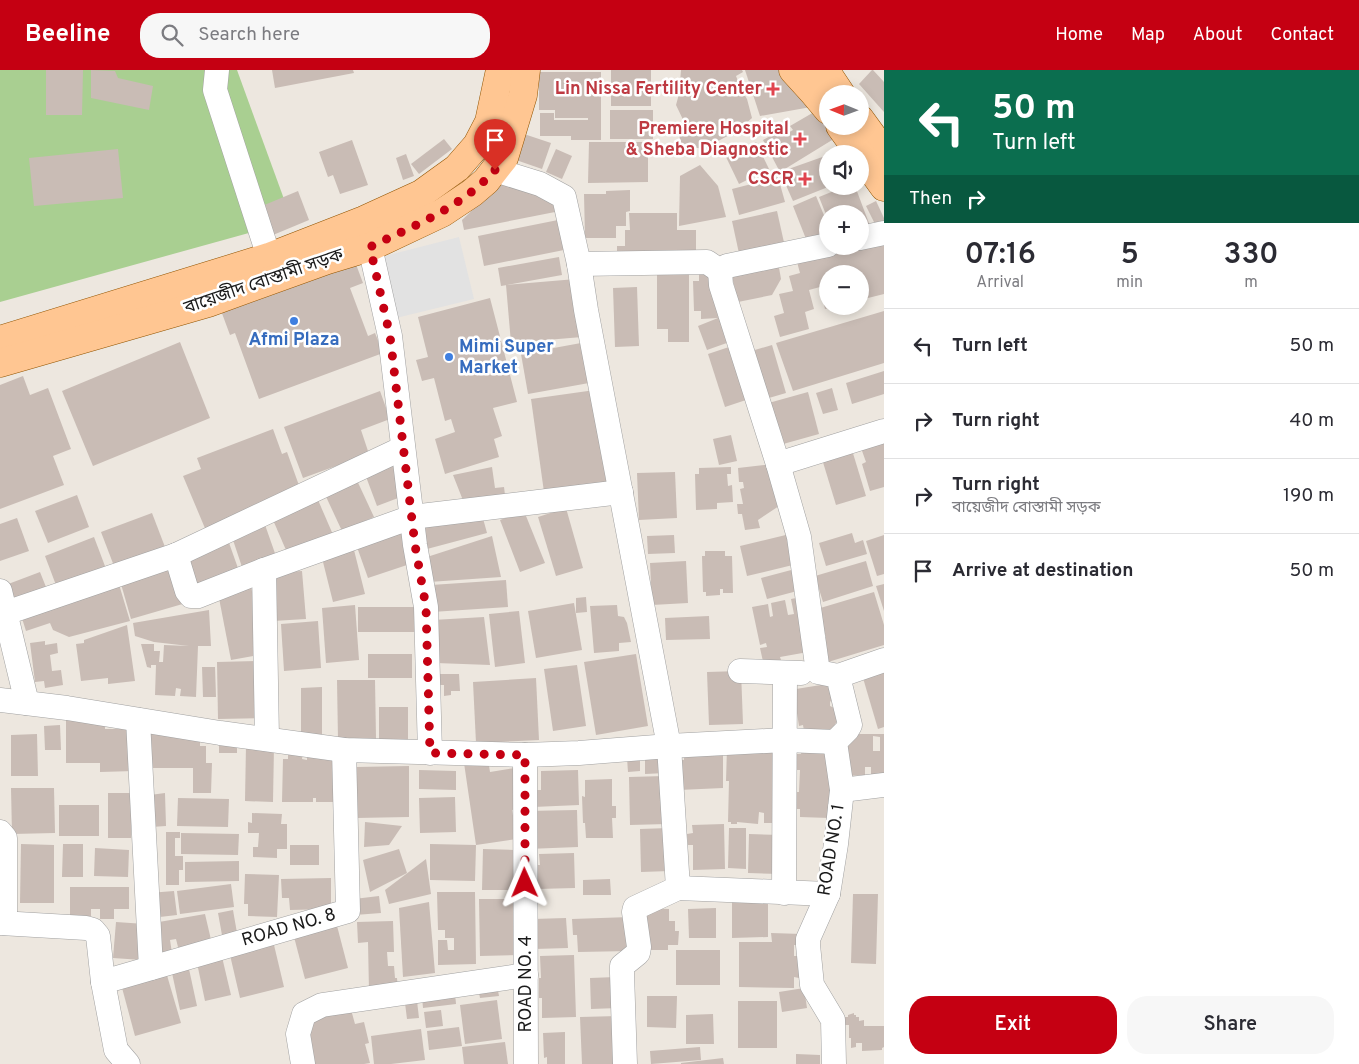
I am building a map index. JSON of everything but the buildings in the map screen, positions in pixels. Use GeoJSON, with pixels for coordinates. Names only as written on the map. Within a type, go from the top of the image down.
{"type":"FeatureCollection","features":[{"type":"Feature","properties":{"kind":"main road","name":"বায়েজীদ বোস্তামী সড়ক"},"geometry":{"type":"LineString","coordinates":[[0,340],[269,257],[364,220],[421,194],[457,168],[477,145],[488,122],[500,70]]}},
{"type":"Feature","properties":{"kind":"main road","name":"বায়েজীদ বোস্তামী সড়ক"},"geometry":{"type":"LineString","coordinates":[[0,363],[208,303],[327,260],[370,247],[442,213],[472,193],[504,158],[523,95],[526,70]]}},
{"type":"Feature","properties":{"kind":"main road"},"geometry":{"type":"LineString","coordinates":[[793,70],[827,85]]}},
{"type":"Feature","properties":{"kind":"main road"},"geometry":{"type":"LineString","coordinates":[[869,131],[884,152]]}},
{"type":"Feature","properties":{"kind":"main road"},"geometry":{"type":"LineString","coordinates":[[846,135],[884,187]]}},
{"type":"Feature","properties":{"kind":"street"},"geometry":{"type":"LineString","coordinates":[[217,70],[215,90],[269,257]]}},
{"type":"Feature","properties":{"kind":"street"},"geometry":{"type":"LineString","coordinates":[[495,170],[540,184],[564,197],[579,264],[669,746],[678,888]]}},
{"type":"Feature","properties":{"kind":"street"},"geometry":{"type":"LineString","coordinates":[[869,236],[884,233]]}},
{"type":"Feature","properties":{"kind":"street"},"geometry":{"type":"LineString","coordinates":[[370,247],[390,336],[415,545],[426,607],[430,753]]}},
{"type":"Feature","properties":{"kind":"street"},"geometry":{"type":"LineString","coordinates":[[720,271],[728,266],[819,247]]}},
{"type":"Feature","properties":{"kind":"street"},"geometry":{"type":"LineString","coordinates":[[579,264],[707,262],[720,271]]}},
{"type":"Feature","properties":{"kind":"street"},"geometry":{"type":"LineString","coordinates":[[0,700],[67,708],[220,733],[344,750],[525,755],[785,740],[835,742],[847,730],[850,724],[828,674],[799,537],[778,464],[720,285],[720,271]]}},
{"type":"Feature","properties":{"kind":"street"},"geometry":{"type":"LineString","coordinates":[[778,464],[884,431]]}},
{"type":"Feature","properties":{"kind":"street"},"geometry":{"type":"LineString","coordinates":[[3,614],[176,555],[403,448]]}},
{"type":"Feature","properties":{"kind":"street"},"geometry":{"type":"LineString","coordinates":[[176,555],[188,591],[191,596],[198,596],[264,570],[412,518],[621,492]]}},
{"type":"Feature","properties":{"kind":"street"},"geometry":{"type":"LineString","coordinates":[[264,570],[267,739]]}},
{"type":"Feature","properties":{"kind":"street"},"geometry":{"type":"LineString","coordinates":[[0,591],[3,614],[27,704]]}},
{"type":"Feature","properties":{"kind":"street"},"geometry":{"type":"LineString","coordinates":[[740,671],[828,674],[884,660]]}},
{"type":"Feature","properties":{"kind":"street"},"geometry":{"type":"LineString","coordinates":[[784,892],[785,673]]}},
{"type":"Feature","properties":{"kind":"street"},"geometry":{"type":"LineString","coordinates":[[138,720],[152,968]]}},
{"type":"Feature","properties":{"kind":"street"},"geometry":{"type":"LineString","coordinates":[[835,742],[842,790]]}},
{"type":"Feature","properties":{"kind":"street","name":"ROAD NO. 8"},"geometry":{"type":"LineString","coordinates":[[103,982],[348,911],[344,750]]}},
{"type":"Feature","properties":{"kind":"street","name":"ROAD NO. 4"},"geometry":{"type":"LineString","coordinates":[[525,755],[526,1064]]}},
{"type":"Feature","properties":{"kind":"street","name":"ROAD NO. 1"},"geometry":{"type":"LineString","coordinates":[[834,1064],[833,1020],[812,985],[808,939],[828,894],[842,790],[884,785]]}},
{"type":"Feature","properties":{"kind":"street"},"geometry":{"type":"LineString","coordinates":[[0,832],[5,838],[2,923],[94,930],[98,936],[103,982],[116,1050],[128,1064]]}},
{"type":"Feature","properties":{"kind":"street"},"geometry":{"type":"LineString","coordinates":[[625,1064],[622,966],[638,953],[635,908],[678,888],[828,894]]}},
{"type":"Feature","properties":{"kind":"street"},"geometry":{"type":"LineString","coordinates":[[303,1064],[298,1034],[304,1014],[322,1005],[526,975]]}},
{"type":"Feature","properties":{"kind":"green space"},"geometry":{"type":"Polygon","coordinates":[[[0,70],[237,70],[292,221],[0,302],[0,70]]]}},
{"type":"Feature","properties":{"kind":"shaded area"},"geometry":{"type":"Polygon","coordinates":[[[459,237],[474,299],[392,319],[377,258],[459,237]]]}},
{"type":"Feature","properties":{"kind":"place","name":"Lin Nissa Fertility Center"},"geometry":{"type":"Point","coordinates":[773,89]}},
{"type":"Feature","properties":{"kind":"place","name":"Premiere Hospital & Sheba Diagnostic"},"geometry":{"type":"Point","coordinates":[800,139]}},
{"type":"Feature","properties":{"kind":"place","name":"CSCR"},"geometry":{"type":"Point","coordinates":[805,179]}},
{"type":"Feature","properties":{"kind":"place","name":"Afmi Plaza"},"geometry":{"type":"Point","coordinates":[294,321]}},
{"type":"Feature","properties":{"kind":"place","name":"Mimi Super Market"},"geometry":{"type":"Point","coordinates":[449,357]}},
{"type":"Feature","properties":{"kind":"route"},"geometry":{"type":"LineString","coordinates":[[495,170],[472,193],[442,213],[370,247],[390,336],[415,545],[426,607],[430,753],[525,755],[525,883]]}}]}
